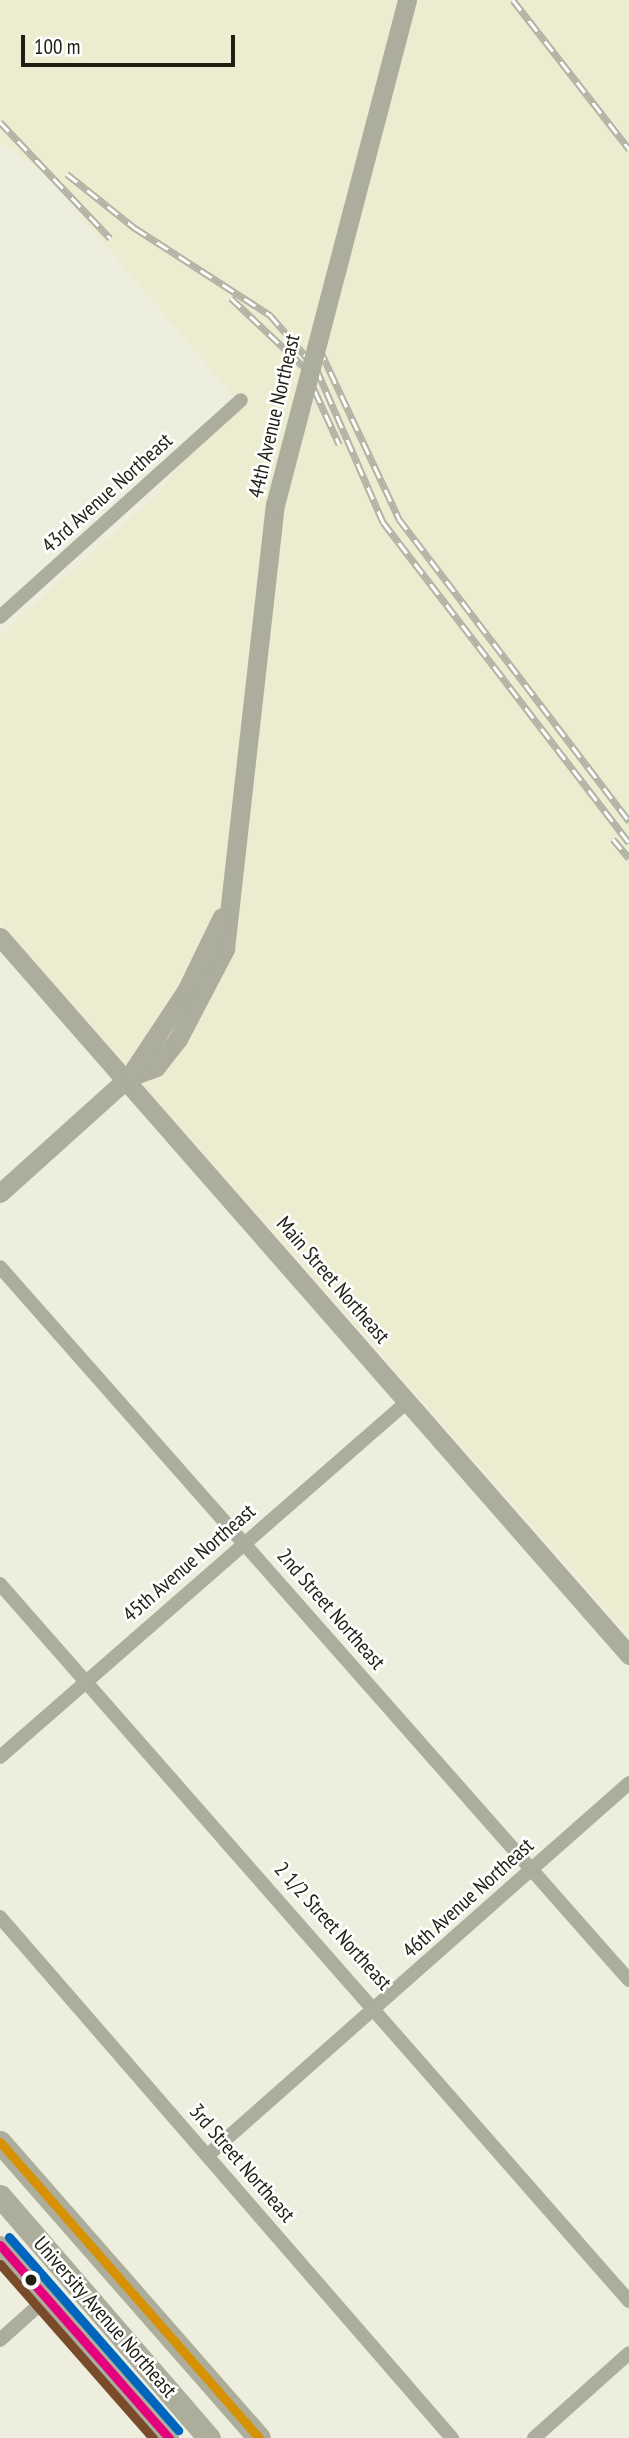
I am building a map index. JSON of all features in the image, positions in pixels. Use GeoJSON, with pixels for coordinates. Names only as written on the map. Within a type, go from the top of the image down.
{"type":"FeatureCollection","features":[{"type":"Feature","properties":{"kind":"main road","name":"University Avenue Northeast"},"geometry":{"type":"LineString","coordinates":[[0,2142],[259,2438]]}},
{"type":"Feature","properties":{"kind":"main road","name":"University Avenue Northeast"},"geometry":{"type":"LineString","coordinates":[[0,2196],[209,2438]]}},
{"type":"Feature","properties":{"kind":"street","name":"44th Avenue Northeast"},"geometry":{"type":"LineString","coordinates":[[0,1193],[129,1077],[186,990],[232,894],[275,505],[407,0]]}},
{"type":"Feature","properties":{"kind":"street","name":"43rd Avenue Northeast"},"geometry":{"type":"LineString","coordinates":[[0,617],[242,400]]}},
{"type":"Feature","properties":{"kind":"street","name":"Main Street Northeast"},"geometry":{"type":"LineString","coordinates":[[0,937],[129,1077],[407,1402],[629,1655]]}},
{"type":"Feature","properties":{"kind":"street","name":"2nd Street Northeast"},"geometry":{"type":"LineString","coordinates":[[0,1267],[629,1980]]}},
{"type":"Feature","properties":{"kind":"street","name":"45th Avenue Northeast"},"geometry":{"type":"LineString","coordinates":[[0,1757],[407,1402]]}},
{"type":"Feature","properties":{"kind":"street","name":"2 1/2 Street Northeast"},"geometry":{"type":"LineString","coordinates":[[0,1584],[377,2006],[629,2301]]}},
{"type":"Feature","properties":{"kind":"street","name":"46th Avenue Northeast"},"geometry":{"type":"LineString","coordinates":[[208,2155],[629,1783]]}},
{"type":"Feature","properties":{"kind":"street","name":"3rd Street Northeast"},"geometry":{"type":"LineString","coordinates":[[0,1917],[452,2438]]}},
{"type":"Feature","properties":{"kind":"street","name":"University Avenue Northeast"},"geometry":{"type":"LineString","coordinates":[[0,2245],[169,2438]]}},
{"type":"Feature","properties":{"kind":"street"},"geometry":{"type":"LineString","coordinates":[[0,2340],[47,2298]]}},
{"type":"Feature","properties":{"kind":"street"},"geometry":{"type":"LineString","coordinates":[[534,2438],[629,2353]]}},
{"type":"Feature","properties":{"kind":"shaded area"},"geometry":{"type":"Polygon","coordinates":[[[0,0],[629,0],[629,1635],[0,922],[0,635],[154,497],[236,399],[46,175],[0,142],[0,0]]]}},
{"type":"Feature","properties":{"kind":"railway"},"geometry":{"type":"LineString","coordinates":[[513,0],[629,149]]}},
{"type":"Feature","properties":{"kind":"railway"},"geometry":{"type":"LineString","coordinates":[[0,122],[110,238]]}},
{"type":"Feature","properties":{"kind":"railway"},"geometry":{"type":"LineString","coordinates":[[67,174],[135,228],[270,315],[316,368],[383,522],[629,843]]}},
{"type":"Feature","properties":{"kind":"railway"},"geometry":{"type":"LineString","coordinates":[[231,298],[304,367],[339,444]]}},
{"type":"Feature","properties":{"kind":"railway"},"geometry":{"type":"LineString","coordinates":[[319,348],[399,519],[629,821]]}},
{"type":"Feature","properties":{"kind":"railway"},"geometry":{"type":"LineString","coordinates":[[613,839],[629,858]]}},
{"type":"Feature","properties":{"kind":"transit line"},"geometry":{"type":"LineString","coordinates":[[0,2142],[259,2438]]}},
{"type":"Feature","properties":{"kind":"transit line"},"geometry":{"type":"LineString","coordinates":[[9,2237],[178,2430]]}},
{"type":"Feature","properties":{"kind":"transit line"},"geometry":{"type":"LineString","coordinates":[[0,2245],[169,2438]]}},
{"type":"Feature","properties":{"kind":"transit line"},"geometry":{"type":"LineString","coordinates":[[0,2264],[153,2438]]}}]}
